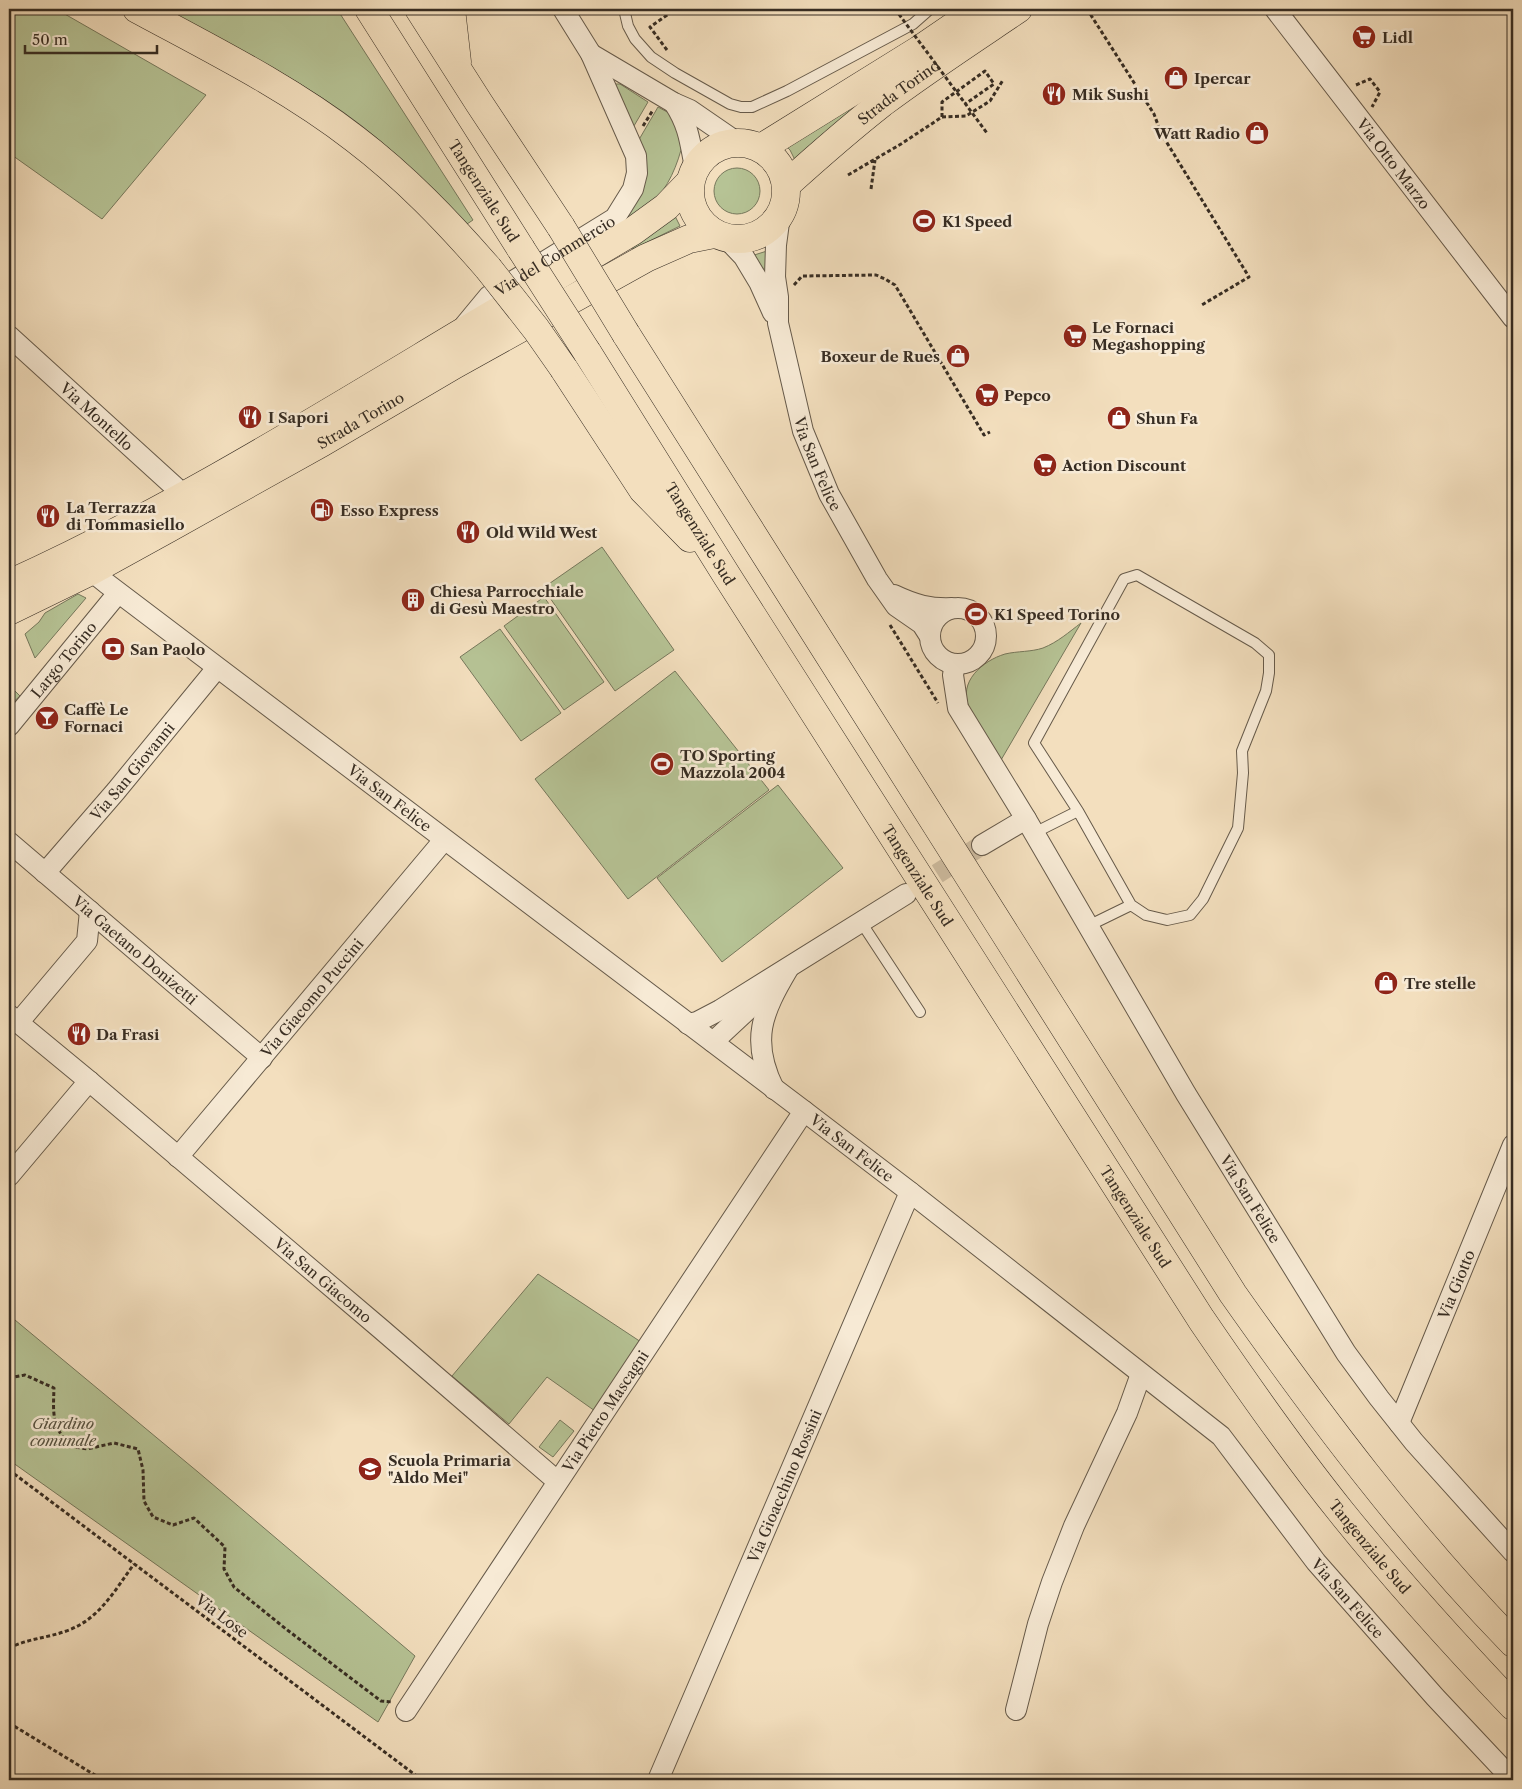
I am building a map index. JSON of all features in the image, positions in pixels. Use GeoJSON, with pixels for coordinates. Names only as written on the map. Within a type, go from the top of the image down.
{"type":"FeatureCollection","features":[{"type":"Feature","properties":{"kind":"main road"},"geometry":{"type":"LineString","coordinates":[[137,9],[266,80],[311,108],[355,138],[424,199],[488,268],[536,329],[643,490],[727,576]]}},
{"type":"Feature","properties":{"kind":"main road"},"geometry":{"type":"LineString","coordinates":[[419,9],[560,227],[1233,1294],[1292,1377],[1386,1500],[1513,1643]]}},
{"type":"Feature","properties":{"kind":"main road"},"geometry":{"type":"LineString","coordinates":[[451,9],[459,71]]}},
{"type":"Feature","properties":{"kind":"main road","name":"Strada Torino"},"geometry":{"type":"LineString","coordinates":[[749,146],[919,50],[979,9]]}},
{"type":"Feature","properties":{"kind":"main road","name":"Strada Torino"},"geometry":{"type":"LineString","coordinates":[[786,185],[882,103],[1018,9]]}},
{"type":"Feature","properties":{"kind":"main road","name":"Tangenziale Sud"},"geometry":{"type":"LineString","coordinates":[[372,14],[588,352],[727,576],[1201,1319],[1238,1373],[1342,1513],[1403,1586],[1513,1706]]}},
{"type":"Feature","properties":{"kind":"main road"},"geometry":{"type":"LineString","coordinates":[[731,143],[749,146],[773,158],[782,170],[786,185],[785,201],[780,215],[770,227],[757,236],[743,240],[720,236],[702,224],[693,212],[689,197],[692,175],[704,156],[716,148],[731,143]]}},
{"type":"Feature","properties":{"kind":"main road","name":"Strada Torino"},"geometry":{"type":"LineString","coordinates":[[9,584],[76,554],[312,424],[633,231],[666,207],[692,175]]}},
{"type":"Feature","properties":{"kind":"main road","name":"Strada Torino"},"geometry":{"type":"LineString","coordinates":[[9,611],[91,571],[646,258],[690,239],[720,236]]}},
{"type":"Feature","properties":{"kind":"street","name":"Via del Commercio"},"geometry":{"type":"LineString","coordinates":[[456,336],[488,296],[615,218],[633,189],[637,173],[636,156],[592,54],[563,9]]}},
{"type":"Feature","properties":{"kind":"street","name":"Via Otto Marzo"},"geometry":{"type":"LineString","coordinates":[[1276,9],[1513,318]]}},
{"type":"Feature","properties":{"kind":"street","name":"Via del Commercio"},"geometry":{"type":"LineString","coordinates":[[592,54],[749,146]]}},
{"type":"Feature","properties":{"kind":"street","name":"Via del Commercio"},"geometry":{"type":"LineString","coordinates":[[668,100],[684,118],[687,127],[692,175]]}},
{"type":"Feature","properties":{"kind":"street","name":"Via San Felice"},"geometry":{"type":"LineString","coordinates":[[778,323],[778,297],[775,277],[780,215]]}},
{"type":"Feature","properties":{"kind":"street","name":"Via San Felice"},"geometry":{"type":"LineString","coordinates":[[720,236],[744,257],[759,282],[778,323],[802,431],[829,494],[877,579],[896,606],[922,624],[929,635],[936,655],[945,662],[955,664],[966,663],[976,658],[984,648],[986,629],[982,620],[968,609],[932,609],[909,603],[887,592]]}},
{"type":"Feature","properties":{"kind":"street","name":"Via Montello"},"geometry":{"type":"LineString","coordinates":[[9,336],[184,496]]}},
{"type":"Feature","properties":{"kind":"street","name":"Via San Felice"},"geometry":{"type":"LineString","coordinates":[[91,571],[910,1192],[1221,1436],[1316,1562],[1435,1697],[1513,1780]]}},
{"type":"Feature","properties":{"kind":"street","name":"Largo Torino"},"geometry":{"type":"LineString","coordinates":[[9,726],[118,593]]}},
{"type":"Feature","properties":{"kind":"street"},"geometry":{"type":"LineString","coordinates":[[929,635],[931,626],[936,618],[944,611],[952,608]]}},
{"type":"Feature","properties":{"kind":"street","name":"Via San Felice"},"geometry":{"type":"LineString","coordinates":[[955,664],[953,675],[958,708],[1030,826],[1186,1094],[1346,1353],[1399,1423],[1513,1552]]}},
{"type":"Feature","properties":{"kind":"street","name":"Via San Giovanni"},"geometry":{"type":"LineString","coordinates":[[45,872],[116,791],[217,668]]}},
{"type":"Feature","properties":{"kind":"street"},"geometry":{"type":"LineString","coordinates":[[982,845],[1030,826]]}},
{"type":"Feature","properties":{"kind":"street","name":"Via Giacomo Puccini"},"geometry":{"type":"LineString","coordinates":[[178,1157],[444,840]]}},
{"type":"Feature","properties":{"kind":"street","name":"Via Gaetano Donizetti"},"geometry":{"type":"LineString","coordinates":[[9,842],[262,1058]]}},
{"type":"Feature","properties":{"kind":"street"},"geometry":{"type":"LineString","coordinates":[[688,1024],[697,1022],[720,1010],[906,894]]}},
{"type":"Feature","properties":{"kind":"street"},"geometry":{"type":"LineString","coordinates":[[14,1019],[87,941],[90,911]]}},
{"type":"Feature","properties":{"kind":"street"},"geometry":{"type":"LineString","coordinates":[[712,1042],[756,1002],[789,968]]}},
{"type":"Feature","properties":{"kind":"street"},"geometry":{"type":"LineString","coordinates":[[774,1089],[763,1061],[762,1026],[770,1002],[789,968]]}},
{"type":"Feature","properties":{"kind":"street","name":"Via San Giacomo"},"geometry":{"type":"LineString","coordinates":[[14,1019],[557,1481]]}},
{"type":"Feature","properties":{"kind":"street"},"geometry":{"type":"LineString","coordinates":[[9,1176],[89,1081]]}},
{"type":"Feature","properties":{"kind":"street","name":"Via Pietro Mascagni"},"geometry":{"type":"LineString","coordinates":[[408,1707],[804,1111]]}},
{"type":"Feature","properties":{"kind":"street","name":"Via Giotto"},"geometry":{"type":"LineString","coordinates":[[1399,1423],[1513,1145]]}},
{"type":"Feature","properties":{"kind":"street","name":"Via Gioacchino Rossini"},"geometry":{"type":"LineString","coordinates":[[658,1780],[910,1192]]}},
{"type":"Feature","properties":{"kind":"street"},"geometry":{"type":"LineString","coordinates":[[1016,1710],[1038,1624],[1052,1582],[1074,1526],[1126,1414],[1141,1374]]}},
{"type":"Feature","properties":{"kind":"lane"},"geometry":{"type":"LineString","coordinates":[[624,9],[628,26],[635,39],[651,57],[730,104],[741,107],[752,107],[787,91],[913,24],[930,9]]}},
{"type":"Feature","properties":{"kind":"lane"},"geometry":{"type":"LineString","coordinates":[[1137,575],[1255,643],[1269,655],[1269,673],[1266,691],[1242,751],[1243,773],[1238,828],[1203,899],[1190,915],[1167,920],[1146,915],[1131,905],[1078,811],[1034,743],[1124,579],[1137,575]]}},
{"type":"Feature","properties":{"kind":"lane"},"geometry":{"type":"LineString","coordinates":[[1030,826],[1078,811]]}},
{"type":"Feature","properties":{"kind":"lane"},"geometry":{"type":"LineString","coordinates":[[1088,926],[1131,905]]}},
{"type":"Feature","properties":{"kind":"lane"},"geometry":{"type":"LineString","coordinates":[[861,922],[920,1012]]}},
{"type":"Feature","properties":{"kind":"path"},"geometry":{"type":"LineString","coordinates":[[668,51],[650,27],[676,9]]}},
{"type":"Feature","properties":{"kind":"path"},"geometry":{"type":"LineString","coordinates":[[895,9],[986,133]]}},
{"type":"Feature","properties":{"kind":"path"},"geometry":{"type":"LineString","coordinates":[[1087,9],[1154,114],[1161,133],[1249,276],[1200,306]]}},
{"type":"Feature","properties":{"kind":"path"},"geometry":{"type":"LineString","coordinates":[[942,117],[942,102],[985,72],[994,84],[965,104]]}},
{"type":"Feature","properties":{"kind":"path"},"geometry":{"type":"LineString","coordinates":[[848,175],[942,117],[966,116],[990,101],[1003,80]]}},
{"type":"Feature","properties":{"kind":"path"},"geometry":{"type":"LineString","coordinates":[[641,129],[668,100]]}},
{"type":"Feature","properties":{"kind":"path"},"geometry":{"type":"LineString","coordinates":[[871,189],[875,160]]}},
{"type":"Feature","properties":{"kind":"path"},"geometry":{"type":"LineString","coordinates":[[789,290],[802,276],[876,275],[895,285],[984,435],[990,432]]}},
{"type":"Feature","properties":{"kind":"path"},"geometry":{"type":"LineString","coordinates":[[886,620],[942,709]]}},
{"type":"Feature","properties":{"kind":"path"},"geometry":{"type":"LineString","coordinates":[[9,1378],[24,1375],[54,1388],[53,1409],[57,1431],[69,1446],[87,1449],[114,1443],[138,1449],[143,1470],[144,1501],[154,1517],[172,1525],[194,1518],[225,1547],[224,1569],[234,1587],[381,1701],[408,1707]]}},
{"type":"Feature","properties":{"kind":"path","name":"Via Lose"},"geometry":{"type":"LineString","coordinates":[[9,1470],[422,1780]]}},
{"type":"Feature","properties":{"kind":"path"},"geometry":{"type":"LineString","coordinates":[[9,1648],[25,1641],[68,1630],[85,1622],[101,1610],[134,1564]]}},
{"type":"Feature","properties":{"kind":"path"},"geometry":{"type":"LineString","coordinates":[[9,1723],[103,1780]]}},
{"type":"Feature","properties":{"kind":"green space"},"geometry":{"type":"Polygon","coordinates":[[[9,9],[56,9],[206,95],[102,219],[9,153],[9,9]]]}},
{"type":"Feature","properties":{"kind":"green space"},"geometry":{"type":"Polygon","coordinates":[[[164,9],[337,9],[473,220],[467,224],[408,165],[343,112],[277,70],[164,9]]]}},
{"type":"Feature","properties":{"kind":"green space"},"geometry":{"type":"Polygon","coordinates":[[[997,9],[795,160],[790,150],[784,144],[997,9]]]}},
{"type":"Feature","properties":{"kind":"green space"},"geometry":{"type":"Polygon","coordinates":[[[620,84],[648,102],[631,131],[613,86],[620,84]]]}},
{"type":"Feature","properties":{"kind":"green space"},"geometry":{"type":"Polygon","coordinates":[[[658,107],[669,113],[683,142],[681,150],[671,176],[657,198],[651,204],[627,218],[637,143],[658,107]]]}},
{"type":"Feature","properties":{"kind":"green space"},"geometry":{"type":"Polygon","coordinates":[[[733,168],[741,168],[750,172],[756,178],[760,191],[756,204],[750,210],[741,214],[733,214],[724,210],[718,204],[714,195],[714,187],[718,178],[724,172],[733,168]]]}},
{"type":"Feature","properties":{"kind":"green space"},"geometry":{"type":"Polygon","coordinates":[[[674,214],[680,226],[633,249],[630,244],[674,214]]]}},
{"type":"Feature","properties":{"kind":"green space"},"geometry":{"type":"Polygon","coordinates":[[[767,251],[767,276],[751,256],[767,251]]]}},
{"type":"Feature","properties":{"kind":"green space"},"geometry":{"type":"Polygon","coordinates":[[[602,547],[674,650],[615,691],[543,588],[602,547]]]}},
{"type":"Feature","properties":{"kind":"green space"},"geometry":{"type":"Polygon","coordinates":[[[78,594],[86,598],[35,658],[25,634],[39,622],[45,613],[78,594]]]}},
{"type":"Feature","properties":{"kind":"green space"},"geometry":{"type":"Polygon","coordinates":[[[544,597],[604,682],[564,710],[504,626],[544,597]]]}},
{"type":"Feature","properties":{"kind":"green space"},"geometry":{"type":"Polygon","coordinates":[[[1081,623],[1001,760],[969,707],[966,698],[969,681],[981,667],[996,657],[1048,646],[1081,623]]]}},
{"type":"Feature","properties":{"kind":"green space"},"geometry":{"type":"Polygon","coordinates":[[[500,629],[561,713],[521,741],[460,657],[500,629]]]}},
{"type":"Feature","properties":{"kind":"green space"},"geometry":{"type":"Polygon","coordinates":[[[675,671],[769,790],[628,899],[535,779],[675,671]]]}},
{"type":"Feature","properties":{"kind":"green space"},"geometry":{"type":"Polygon","coordinates":[[[9,685],[20,696],[9,706],[9,685]]]}},
{"type":"Feature","properties":{"kind":"green space"},"geometry":{"type":"Polygon","coordinates":[[[778,785],[843,868],[722,962],[657,878],[778,785]]]}},
{"type":"Feature","properties":{"kind":"green space"},"geometry":{"type":"Polygon","coordinates":[[[538,1274],[641,1342],[595,1411],[547,1377],[509,1424],[452,1376],[538,1274]]]}},
{"type":"Feature","properties":{"kind":"green space","name":"Giardino comunale"},"geometry":{"type":"Polygon","coordinates":[[[9,1315],[415,1656],[378,1722],[9,1460],[9,1315]]]}},
{"type":"Feature","properties":{"kind":"green space"},"geometry":{"type":"Polygon","coordinates":[[[560,1420],[574,1431],[553,1457],[539,1447],[560,1420]]]}},
{"type":"Feature","properties":{"kind":"tunnel"},"geometry":{"type":"LineString","coordinates":[[912,890],[982,845]]}},
{"type":"Feature","properties":{"kind":"place","name":"Lidl"},"geometry":{"type":"Point","coordinates":[1364,37]}},
{"type":"Feature","properties":{"kind":"place","name":"Ipercar"},"geometry":{"type":"Point","coordinates":[1176,78]}},
{"type":"Feature","properties":{"kind":"place","name":"Mik Sushi"},"geometry":{"type":"Point","coordinates":[1054,94]}},
{"type":"Feature","properties":{"kind":"place","name":"Watt Radio"},"geometry":{"type":"Point","coordinates":[1257,133]}},
{"type":"Feature","properties":{"kind":"place","name":"K1 Speed"},"geometry":{"type":"Point","coordinates":[924,221]}},
{"type":"Feature","properties":{"kind":"place","name":"Le Fornaci Megashopping"},"geometry":{"type":"Point","coordinates":[1075,336]}},
{"type":"Feature","properties":{"kind":"place","name":"Boxeur de Rues"},"geometry":{"type":"Point","coordinates":[958,356]}},
{"type":"Feature","properties":{"kind":"place","name":"Pepco"},"geometry":{"type":"Point","coordinates":[987,395]}},
{"type":"Feature","properties":{"kind":"place","name":"I Sapori"},"geometry":{"type":"Point","coordinates":[250,417]}},
{"type":"Feature","properties":{"kind":"place","name":"Shun Fa"},"geometry":{"type":"Point","coordinates":[1119,418]}},
{"type":"Feature","properties":{"kind":"place","name":"Action Discount"},"geometry":{"type":"Point","coordinates":[1045,465]}},
{"type":"Feature","properties":{"kind":"place","name":"Esso Express"},"geometry":{"type":"Point","coordinates":[322,510]}},
{"type":"Feature","properties":{"kind":"place","name":"La Terrazza di Tommasiello"},"geometry":{"type":"Point","coordinates":[48,516]}},
{"type":"Feature","properties":{"kind":"place","name":"Old Wild West"},"geometry":{"type":"Point","coordinates":[468,532]}},
{"type":"Feature","properties":{"kind":"place","name":"Chiesa Parrocchiale di Gesù Maestro"},"geometry":{"type":"Point","coordinates":[413,600]}},
{"type":"Feature","properties":{"kind":"place","name":"K1 Speed Torino"},"geometry":{"type":"Point","coordinates":[976,614]}},
{"type":"Feature","properties":{"kind":"place","name":"San Paolo"},"geometry":{"type":"Point","coordinates":[113,649]}},
{"type":"Feature","properties":{"kind":"place","name":"Caffè Le Fornaci"},"geometry":{"type":"Point","coordinates":[47,718]}},
{"type":"Feature","properties":{"kind":"place","name":"TO Sporting Mazzola 2004"},"geometry":{"type":"Point","coordinates":[662,764]}},
{"type":"Feature","properties":{"kind":"place","name":"Tre stelle"},"geometry":{"type":"Point","coordinates":[1386,983]}},
{"type":"Feature","properties":{"kind":"place","name":"Da Frasi"},"geometry":{"type":"Point","coordinates":[79,1034]}},
{"type":"Feature","properties":{"kind":"place","name":"Scuola Primaria \"Aldo Mei\""},"geometry":{"type":"Point","coordinates":[370,1469]}}]}
